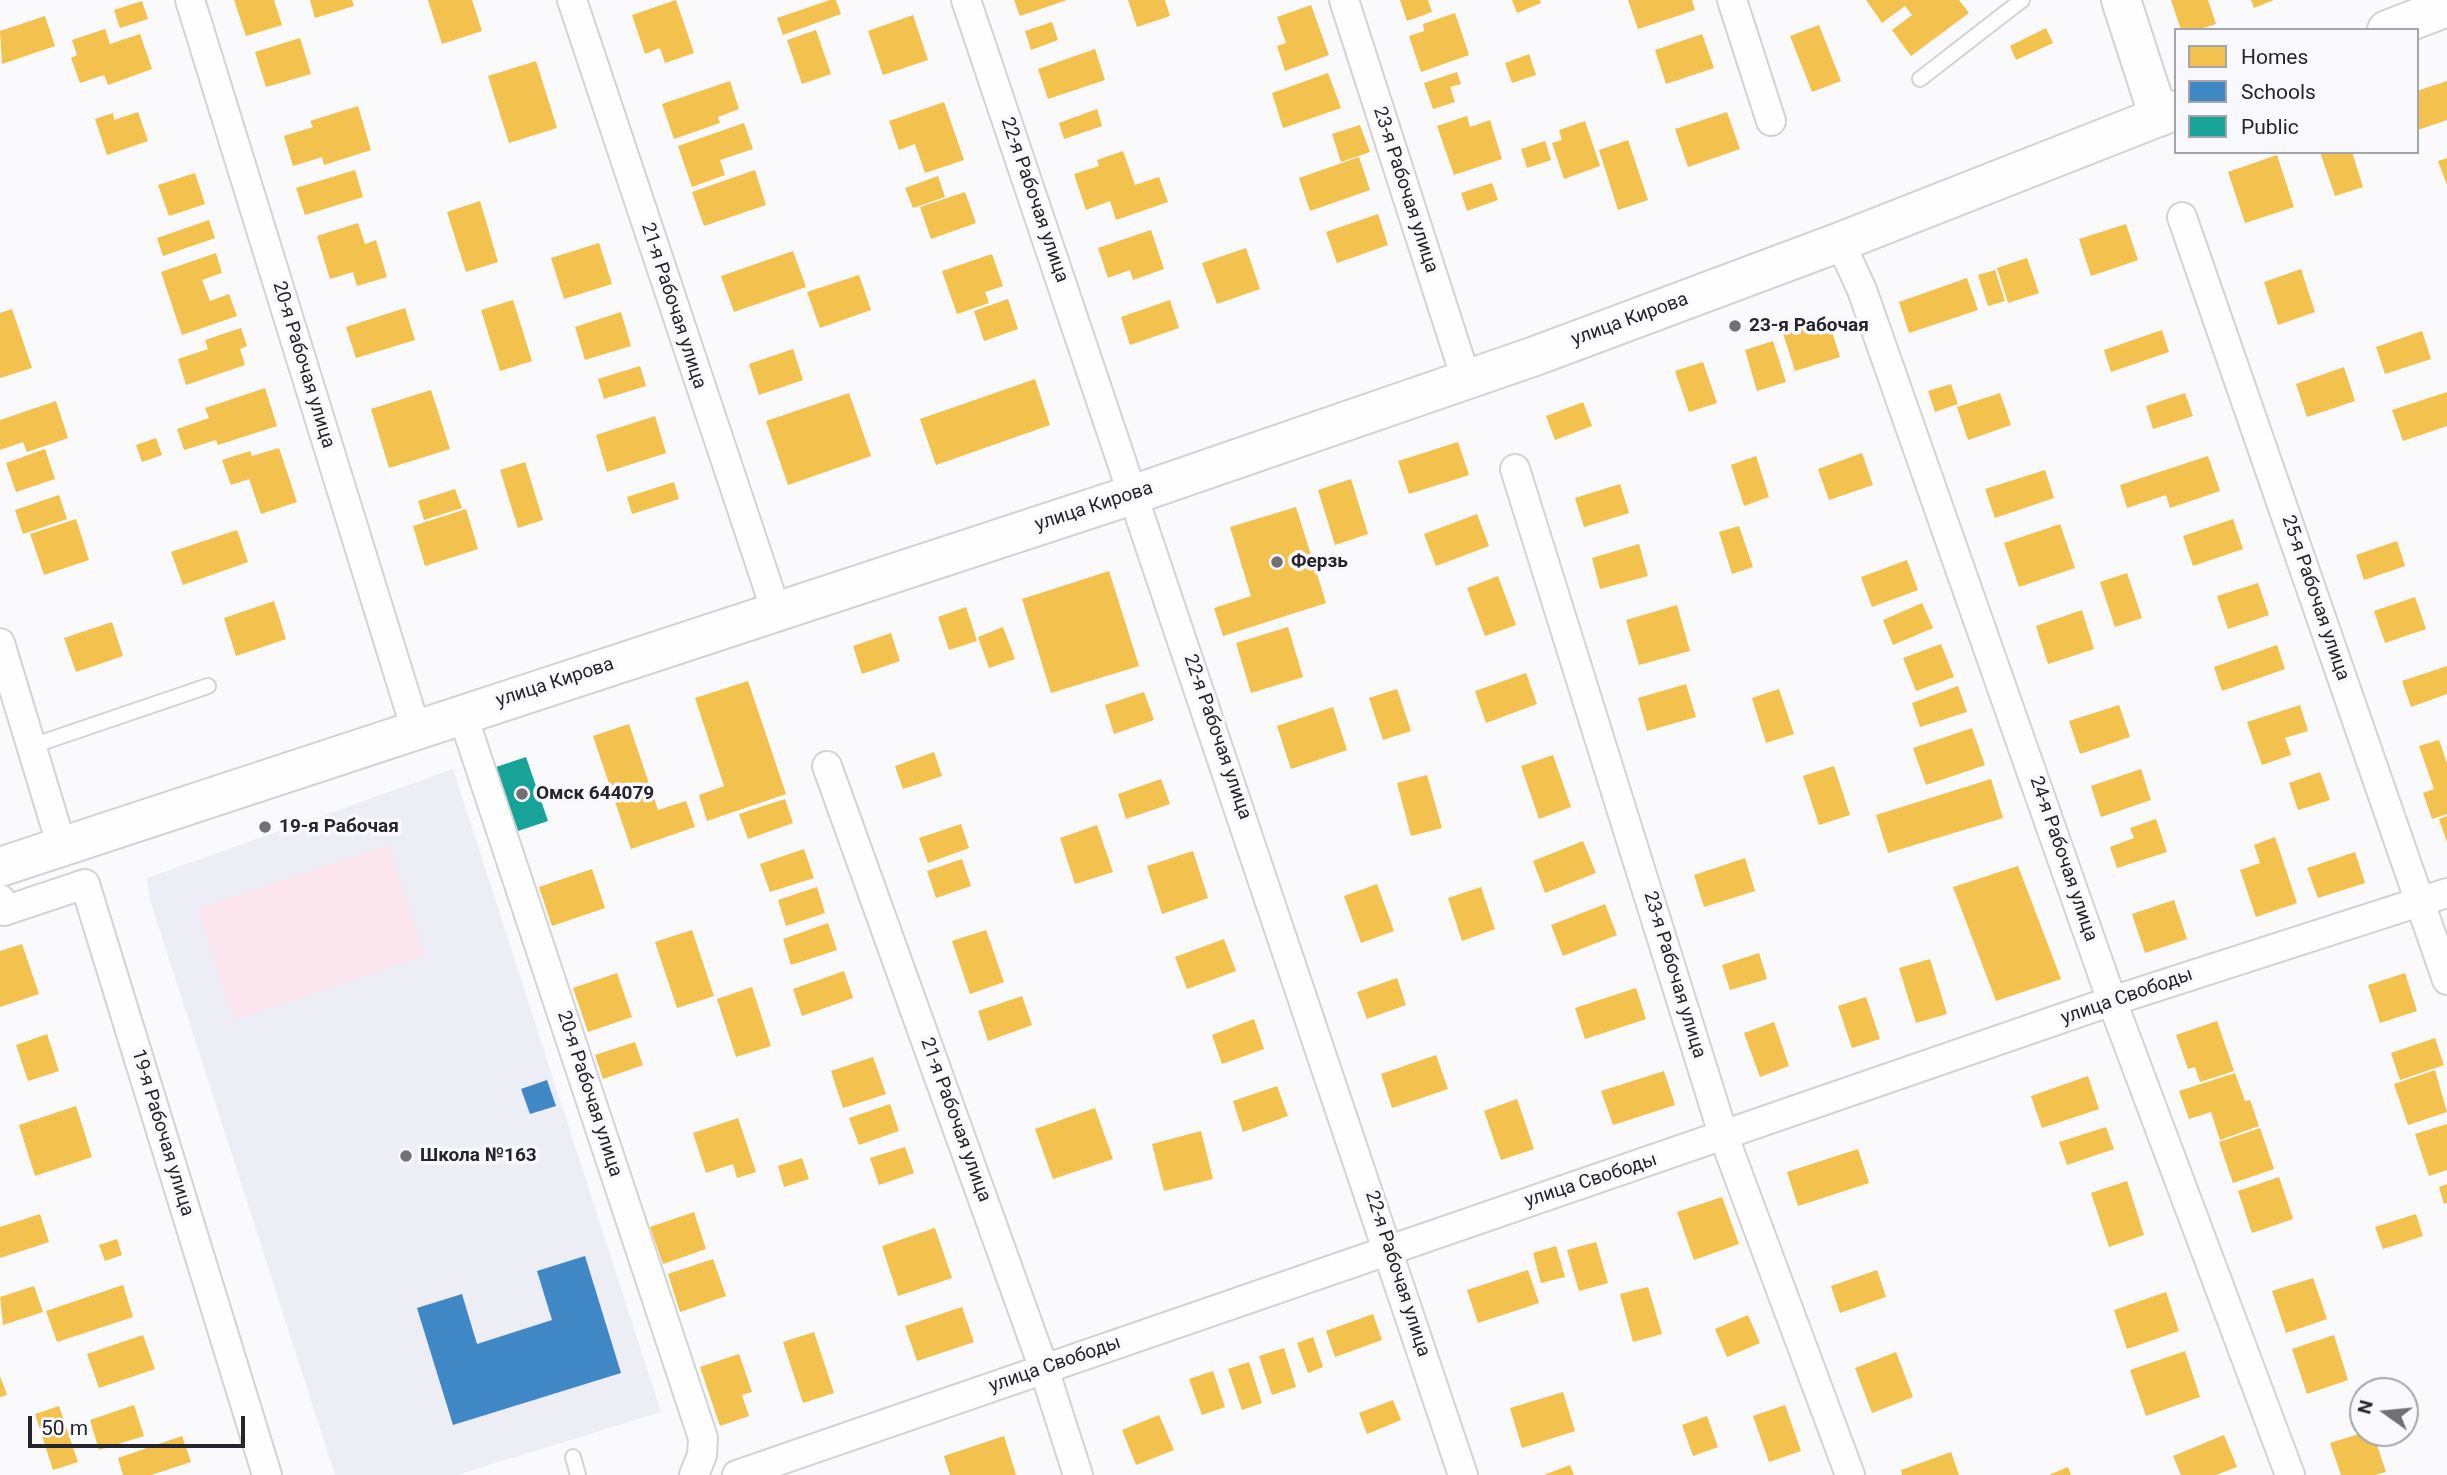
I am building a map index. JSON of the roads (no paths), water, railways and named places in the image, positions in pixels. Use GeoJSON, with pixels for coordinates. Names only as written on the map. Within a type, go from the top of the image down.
{"type":"FeatureCollection","features":[{"type":"Feature","properties":{"kind":"main road"},"geometry":{"type":"LineString","coordinates":[[2121,0],[2167,113]]}},
{"type":"Feature","properties":{"kind":"main road"},"geometry":{"type":"LineString","coordinates":[[2392,28],[2447,7]]}},
{"type":"Feature","properties":{"kind":"main road","name":"улица Кирова"},"geometry":{"type":"LineString","coordinates":[[0,867],[1135,494],[1466,379],[1840,242],[2167,113]]}},
{"type":"Feature","properties":{"kind":"street","name":"20-я Рабочая улица"},"geometry":{"type":"LineString","coordinates":[[190,0],[416,730]]}},
{"type":"Feature","properties":{"kind":"street","name":"21-я Рабочая улица"},"geometry":{"type":"LineString","coordinates":[[572,0],[776,611]]}},
{"type":"Feature","properties":{"kind":"street","name":"22-я Рабочая улица"},"geometry":{"type":"LineString","coordinates":[[966,0],[1135,494],[1463,1475]]}},
{"type":"Feature","properties":{"kind":"street","name":"23-я Рабочая улица"},"geometry":{"type":"LineString","coordinates":[[1344,0],[1466,379]]}},
{"type":"Feature","properties":{"kind":"street"},"geometry":{"type":"LineString","coordinates":[[1732,0],[1771,121]]}},
{"type":"Feature","properties":{"kind":"street","name":"25-я Рабочая улица"},"geometry":{"type":"LineString","coordinates":[[2182,216],[2434,897],[2447,980]]}},
{"type":"Feature","properties":{"kind":"street","name":"24-я Рабочая улица"},"geometry":{"type":"LineString","coordinates":[[1840,242],[1862,290],[2112,1001],[2290,1475]]}},
{"type":"Feature","properties":{"kind":"street","name":"23-я Рабочая улица"},"geometry":{"type":"LineString","coordinates":[[1515,469],[1724,1137],[1850,1475]]}},
{"type":"Feature","properties":{"kind":"street"},"geometry":{"type":"LineString","coordinates":[[0,643],[62,847]]}},
{"type":"Feature","properties":{"kind":"street","name":"20-я Рабочая улица"},"geometry":{"type":"LineString","coordinates":[[462,713],[703,1438],[702,1455],[694,1475]]}},
{"type":"Feature","properties":{"kind":"street","name":"21-я Рабочая улица"},"geometry":{"type":"LineString","coordinates":[[827,766],[1044,1369],[1078,1475]]}},
{"type":"Feature","properties":{"kind":"street","name":"19-я Рабочая улица"},"geometry":{"type":"LineString","coordinates":[[0,899],[4,911],[85,884],[267,1475]]}},
{"type":"Feature","properties":{"kind":"street","name":"улица Свободы"},"geometry":{"type":"LineString","coordinates":[[737,1475],[1389,1248],[1724,1137],[2112,1001],[2434,897]]}},
{"type":"Feature","properties":{"kind":"lane"},"geometry":{"type":"LineString","coordinates":[[1920,79],[2022,0]]}},
{"type":"Feature","properties":{"kind":"lane"},"geometry":{"type":"LineString","coordinates":[[32,746],[208,686]]}},
{"type":"Feature","properties":{"kind":"lane"},"geometry":{"type":"LineString","coordinates":[[573,1457],[578,1475]]}},
{"type":"Feature","properties":{"kind":"place","name":"23-я Рабочая"},"geometry":{"type":"Point","coordinates":[1735,326]}},
{"type":"Feature","properties":{"kind":"place","name":"Ферзь"},"geometry":{"type":"Point","coordinates":[1277,562]}},
{"type":"Feature","properties":{"kind":"place","name":"Омск 644079"},"geometry":{"type":"Point","coordinates":[522,794]}},
{"type":"Feature","properties":{"kind":"place","name":"19-я Рабочая"},"geometry":{"type":"Point","coordinates":[265,827]}},
{"type":"Feature","properties":{"kind":"place","name":"Школа №163"},"geometry":{"type":"Point","coordinates":[406,1156]}}]}
